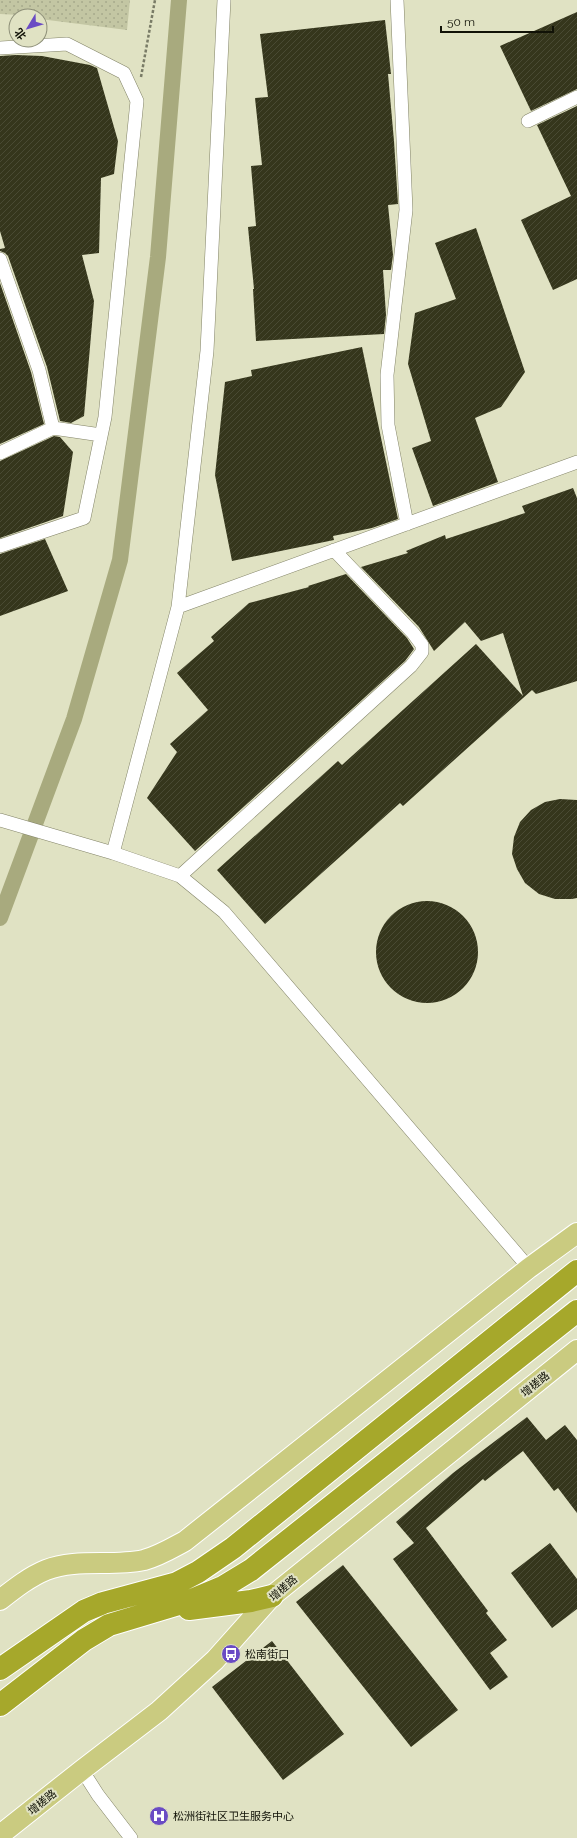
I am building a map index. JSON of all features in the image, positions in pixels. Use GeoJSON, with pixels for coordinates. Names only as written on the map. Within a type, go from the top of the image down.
{"type":"FeatureCollection","features":[{"type":"Feature","properties":{"kind":"highway"},"geometry":{"type":"LineString","coordinates":[[0,1668],[84,1611],[103,1603],[177,1584],[198,1572],[232,1548],[577,1271]]}},
{"type":"Feature","properties":{"kind":"highway"},"geometry":{"type":"LineString","coordinates":[[0,1705],[84,1640],[109,1625],[192,1600],[223,1587],[251,1570],[577,1311]]}},
{"type":"Feature","properties":{"kind":"highway"},"geometry":{"type":"LineString","coordinates":[[144,1614],[226,1605],[272,1596]]}},
{"type":"Feature","properties":{"kind":"highway"},"geometry":{"type":"LineString","coordinates":[[0,1686],[73,1629],[103,1603]]}},
{"type":"Feature","properties":{"kind":"main road"},"geometry":{"type":"LineString","coordinates":[[0,1600],[30,1578],[47,1570],[67,1566],[142,1560],[163,1554],[185,1541],[529,1268],[577,1233]]}},
{"type":"Feature","properties":{"kind":"main road","name":"增槎路"},"geometry":{"type":"LineString","coordinates":[[0,1835],[159,1711],[216,1660],[272,1596],[577,1350]]}},
{"type":"Feature","properties":{"kind":"street"},"geometry":{"type":"LineString","coordinates":[[113,853],[178,607],[207,351],[224,0]]}},
{"type":"Feature","properties":{"kind":"street"},"geometry":{"type":"LineString","coordinates":[[397,0],[406,210],[387,375],[388,425],[407,524]]}},
{"type":"Feature","properties":{"kind":"street"},"geometry":{"type":"LineString","coordinates":[[0,48],[67,44],[124,73],[137,101],[105,417],[84,518],[0,546]]}},
{"type":"Feature","properties":{"kind":"street"},"geometry":{"type":"LineString","coordinates":[[528,121],[577,97]]}},
{"type":"Feature","properties":{"kind":"street"},"geometry":{"type":"LineString","coordinates":[[0,259],[38,370],[53,428]]}},
{"type":"Feature","properties":{"kind":"street"},"geometry":{"type":"LineString","coordinates":[[0,453],[53,428],[101,435]]}},
{"type":"Feature","properties":{"kind":"street"},"geometry":{"type":"LineString","coordinates":[[178,607],[577,462]]}},
{"type":"Feature","properties":{"kind":"street"},"geometry":{"type":"LineString","coordinates":[[180,876],[411,666],[422,652],[422,645],[412,633],[334,550]]}},
{"type":"Feature","properties":{"kind":"street"},"geometry":{"type":"LineString","coordinates":[[0,820],[113,853],[180,876],[224,912],[529,1268]]}},
{"type":"Feature","properties":{"kind":"street"},"geometry":{"type":"LineString","coordinates":[[82,1770],[98,1795],[131,1838]]}},
{"type":"Feature","properties":{"kind":"path"},"geometry":{"type":"LineString","coordinates":[[137,101],[155,0]]}},
{"type":"Feature","properties":{"kind":"green space"},"geometry":{"type":"Polygon","coordinates":[[[0,0],[130,0],[127,30],[48,20],[48,8],[8,8],[8,14],[0,14],[0,0]]]}},
{"type":"Feature","properties":{"kind":"building"},"geometry":{"type":"Polygon","coordinates":[[[577,12],[577,89],[531,111],[500,46],[577,12]]]}},
{"type":"Feature","properties":{"kind":"building"},"geometry":{"type":"Polygon","coordinates":[[[385,20],[391,74],[388,74],[398,204],[388,205],[393,255],[391,270],[383,270],[386,315],[384,334],[256,341],[254,289],[248,227],[256,226],[251,166],[262,165],[255,98],[268,97],[260,34],[385,20]]]}},
{"type":"Feature","properties":{"kind":"building"},"geometry":{"type":"Polygon","coordinates":[[[0,56],[42,56],[90,65],[97,68],[118,141],[114,174],[101,178],[99,253],[82,255],[94,301],[84,416],[71,423],[60,421],[47,367],[8,256],[0,251],[0,249],[5,248],[0,231],[0,56]]]}},
{"type":"Feature","properties":{"kind":"building"},"geometry":{"type":"Polygon","coordinates":[[[577,106],[577,279],[553,290],[521,220],[571,196],[537,125],[577,106]]]}},
{"type":"Feature","properties":{"kind":"building"},"geometry":{"type":"Polygon","coordinates":[[[476,228],[525,372],[501,407],[475,418],[498,482],[433,506],[412,448],[431,441],[408,364],[415,313],[456,299],[435,243],[476,228]]]}},
{"type":"Feature","properties":{"kind":"building"},"geometry":{"type":"Polygon","coordinates":[[[0,283],[31,372],[44,424],[0,444],[0,283]]]}},
{"type":"Feature","properties":{"kind":"building"},"geometry":{"type":"Polygon","coordinates":[[[362,347],[398,519],[372,528],[333,536],[334,540],[232,561],[215,475],[225,382],[252,376],[251,370],[362,347]]]}},
{"type":"Feature","properties":{"kind":"building"},"geometry":{"type":"Polygon","coordinates":[[[54,436],[60,437],[73,452],[63,516],[0,538],[0,461],[54,436]]]}},
{"type":"Feature","properties":{"kind":"building"},"geometry":{"type":"Polygon","coordinates":[[[573,488],[577,498],[577,681],[536,694],[532,690],[403,806],[400,803],[265,924],[217,870],[338,761],[342,765],[476,644],[523,696],[503,633],[481,641],[465,622],[434,651],[419,627],[361,567],[408,553],[406,551],[445,535],[446,539],[525,513],[522,506],[573,488]]]}},
{"type":"Feature","properties":{"kind":"building"},"geometry":{"type":"Polygon","coordinates":[[[45,539],[68,591],[0,616],[0,554],[45,539]]]}},
{"type":"Feature","properties":{"kind":"building"},"geometry":{"type":"Polygon","coordinates":[[[346,574],[407,638],[414,649],[405,661],[195,851],[147,798],[177,752],[170,744],[208,710],[177,673],[214,641],[211,637],[249,603],[309,587],[308,586],[346,574]]]}},
{"type":"Feature","properties":{"kind":"building"},"geometry":{"type":"Polygon","coordinates":[[[560,799],[577,800],[577,898],[572,899],[555,899],[539,894],[525,883],[517,869],[512,854],[514,837],[520,822],[531,810],[545,802],[560,799]]]}},
{"type":"Feature","properties":{"kind":"building"},"geometry":{"type":"Polygon","coordinates":[[[427,901],[446,905],[463,916],[474,933],[478,952],[474,971],[463,988],[446,999],[427,1003],[408,999],[391,988],[380,971],[376,952],[380,933],[391,916],[408,905],[427,901]]]}},
{"type":"Feature","properties":{"kind":"building"},"geometry":{"type":"Polygon","coordinates":[[[527,1417],[546,1440],[565,1425],[577,1440],[577,1513],[558,1488],[554,1491],[523,1451],[485,1481],[483,1479],[426,1528],[488,1611],[486,1613],[507,1640],[490,1653],[508,1677],[490,1690],[393,1559],[414,1543],[396,1522],[453,1473],[527,1417]]]}},
{"type":"Feature","properties":{"kind":"building"},"geometry":{"type":"Polygon","coordinates":[[[550,1543],[577,1579],[577,1609],[552,1628],[511,1573],[550,1543]]]}},
{"type":"Feature","properties":{"kind":"building"},"geometry":{"type":"Polygon","coordinates":[[[343,1565],[458,1710],[411,1747],[296,1602],[343,1565]]]}},
{"type":"Feature","properties":{"kind":"building"},"geometry":{"type":"Polygon","coordinates":[[[272,1641],[344,1734],[283,1780],[212,1687],[272,1641]]]}},
{"type":"Feature","properties":{"kind":"waterway"},"geometry":{"type":"LineString","coordinates":[[0,918],[74,719],[120,560],[158,257],[179,0]]}},
{"type":"Feature","properties":{"kind":"place","name":"松南街口"},"geometry":{"type":"Point","coordinates":[231,1654]}},
{"type":"Feature","properties":{"kind":"place","name":"松洲街社区卫生服务中心"},"geometry":{"type":"Point","coordinates":[159,1816]}}]}
